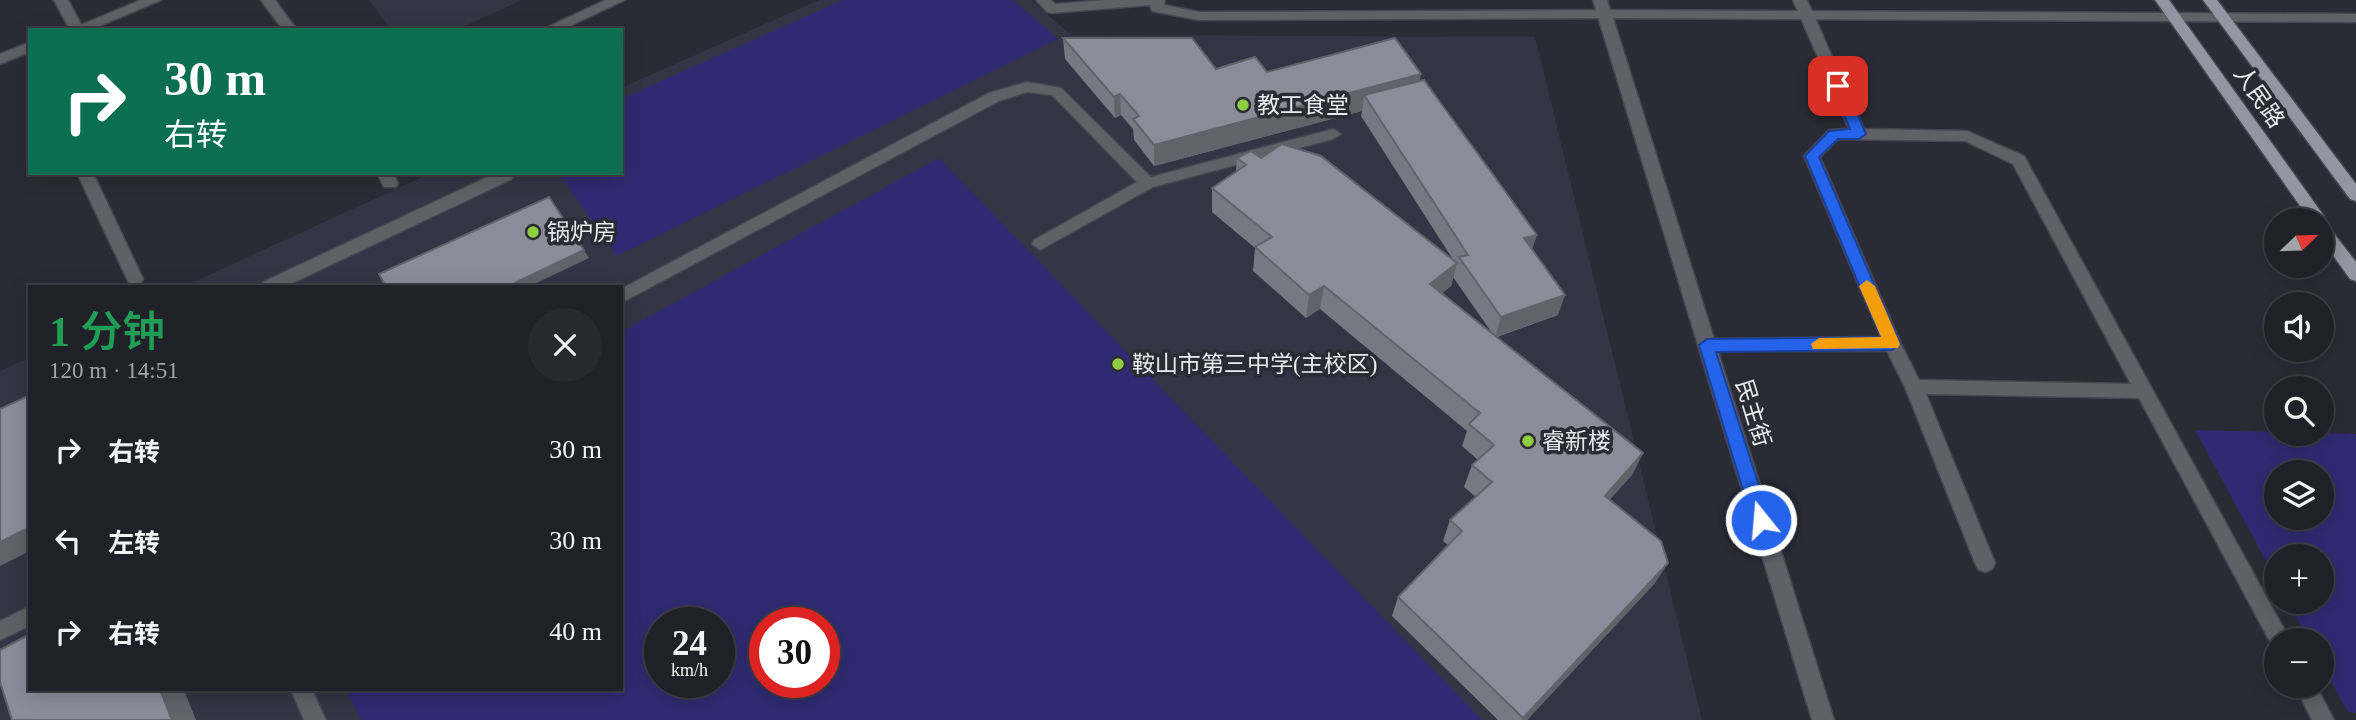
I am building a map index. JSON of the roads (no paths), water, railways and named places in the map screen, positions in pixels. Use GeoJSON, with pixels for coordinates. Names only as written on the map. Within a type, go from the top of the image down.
{"type":"FeatureCollection","features":[{"type":"Feature","properties":{"kind":"main road","name":"人民路"},"geometry":{"type":"LineString","coordinates":[[2162,0],[2310,208]]}},
{"type":"Feature","properties":{"kind":"main road","name":"人民路"},"geometry":{"type":"LineString","coordinates":[[2210,0],[2356,195]]}},
{"type":"Feature","properties":{"kind":"main road"},"geometry":{"type":"LineString","coordinates":[[2334,244],[2356,275]]}},
{"type":"Feature","properties":{"kind":"street"},"geometry":{"type":"LineString","coordinates":[[61,0],[75,28]]}},
{"type":"Feature","properties":{"kind":"street"},"geometry":{"type":"LineString","coordinates":[[81,28],[153,0]]}},
{"type":"Feature","properties":{"kind":"street"},"geometry":{"type":"LineString","coordinates":[[268,0],[289,28]]}},
{"type":"Feature","properties":{"kind":"street"},"geometry":{"type":"LineString","coordinates":[[553,28],[618,0]]}},
{"type":"Feature","properties":{"kind":"street"},"geometry":{"type":"LineString","coordinates":[[1044,0],[1052,9],[1158,0],[1157,9],[1199,16],[1602,7],[1807,15],[2356,18]]}},
{"type":"Feature","properties":{"kind":"street"},"geometry":{"type":"LineString","coordinates":[[1800,0],[1859,134]]}},
{"type":"Feature","properties":{"kind":"street","name":"民主街"},"geometry":{"type":"LineString","coordinates":[[1602,7],[1824,720]]}},
{"type":"Feature","properties":{"kind":"street"},"geometry":{"type":"LineString","coordinates":[[0,59],[28,51]]}},
{"type":"Feature","properties":{"kind":"street"},"geometry":{"type":"LineString","coordinates":[[623,296],[994,97],[1027,87],[1056,91],[1148,183]]}},
{"type":"Feature","properties":{"kind":"street"},"geometry":{"type":"LineString","coordinates":[[1040,244],[1148,183],[1333,134]]}},
{"type":"Feature","properties":{"kind":"street"},"geometry":{"type":"LineString","coordinates":[[1985,563],[1914,387],[1892,344],[1812,156],[1834,134],[1967,136],[2019,160],[2273,628]]}},
{"type":"Feature","properties":{"kind":"street"},"geometry":{"type":"LineString","coordinates":[[86,175],[135,279]]}},
{"type":"Feature","properties":{"kind":"street"},"geometry":{"type":"LineString","coordinates":[[273,285],[506,175]]}},
{"type":"Feature","properties":{"kind":"street"},"geometry":{"type":"LineString","coordinates":[[1707,345],[1892,344]]}},
{"type":"Feature","properties":{"kind":"street"},"geometry":{"type":"LineString","coordinates":[[1914,387],[2145,391]]}},
{"type":"Feature","properties":{"kind":"street"},"geometry":{"type":"LineString","coordinates":[[0,631],[28,616]]}},
{"type":"Feature","properties":{"kind":"street"},"geometry":{"type":"LineString","coordinates":[[301,691],[315,720]]}},
{"type":"Feature","properties":{"kind":"street"},"geometry":{"type":"LineString","coordinates":[[2311,698],[2323,720]]}},
{"type":"Feature","properties":{"kind":"place","name":"教工食堂"},"geometry":{"type":"Point","coordinates":[1243,105]}},
{"type":"Feature","properties":{"kind":"place","name":"锅炉房"},"geometry":{"type":"Point","coordinates":[533,232]}},
{"type":"Feature","properties":{"kind":"place","name":"鞍山市第三中学(主校区)"},"geometry":{"type":"Point","coordinates":[1118,364]}},
{"type":"Feature","properties":{"kind":"place","name":"睿新楼"},"geometry":{"type":"Point","coordinates":[1528,441]}}]}
